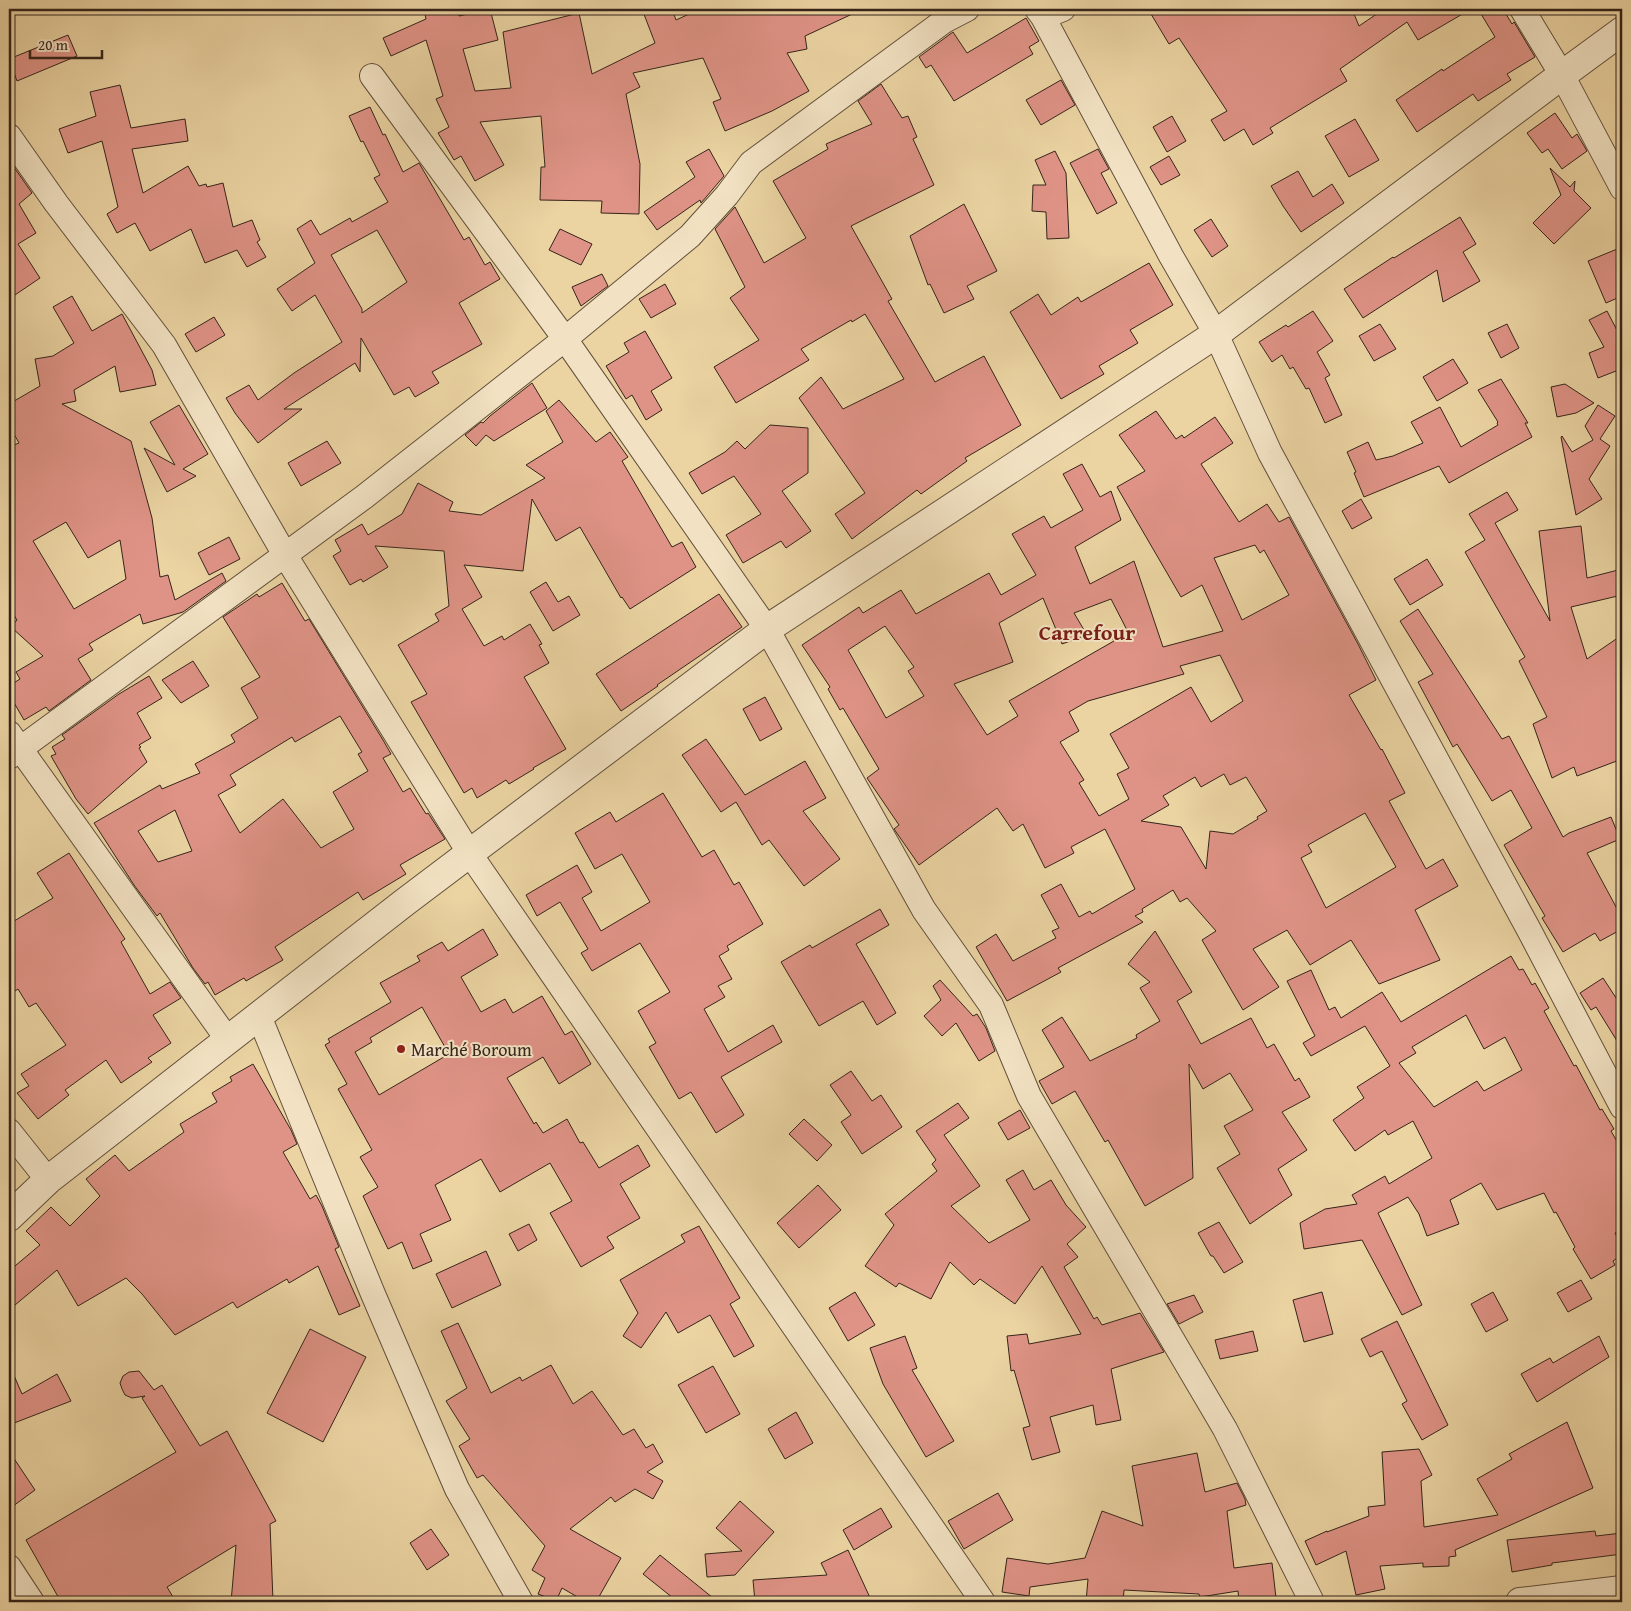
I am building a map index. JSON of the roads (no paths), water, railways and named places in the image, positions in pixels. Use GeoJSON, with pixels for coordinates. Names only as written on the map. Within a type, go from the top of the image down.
{"type":"FeatureCollection","features":[{"type":"Feature","properties":{"kind":"street"},"geometry":{"type":"LineString","coordinates":[[228,1040],[12,746],[285,555],[364,497],[565,339],[690,236],[728,195],[751,163],[944,21],[967,9]]}},
{"type":"Feature","properties":{"kind":"street"},"geometry":{"type":"LineString","coordinates":[[1522,9],[1562,74],[1622,188]]}},
{"type":"Feature","properties":{"kind":"street"},"geometry":{"type":"LineString","coordinates":[[1048,12],[1171,256],[1216,334],[1270,453],[1529,930],[1622,1107]]}},
{"type":"Feature","properties":{"kind":"street"},"geometry":{"type":"LineString","coordinates":[[9,1217],[48,1180],[405,902],[767,629],[1216,334],[1622,31]]}},
{"type":"Feature","properties":{"kind":"street"},"geometry":{"type":"LineString","coordinates":[[372,76],[565,339],[767,629],[924,910],[991,1005],[1029,1096],[1225,1429],[1312,1602]]}},
{"type":"Feature","properties":{"kind":"street"},"geometry":{"type":"LineString","coordinates":[[9,136],[62,211],[164,345],[285,555],[470,854],[983,1602]]}},
{"type":"Feature","properties":{"kind":"street"},"geometry":{"type":"LineString","coordinates":[[259,1016],[373,1294],[458,1489],[520,1602]]}},
{"type":"Feature","properties":{"kind":"street"},"geometry":{"type":"LineString","coordinates":[[9,1131],[48,1180]]}},
{"type":"Feature","properties":{"kind":"street"},"geometry":{"type":"LineString","coordinates":[[9,1568],[32,1602]]}},
{"type":"Feature","properties":{"kind":"street"},"geometry":{"type":"LineString","coordinates":[[1520,1602],[1551,1600],[1622,1590]]}},
{"type":"Feature","properties":{"kind":"place","name":"Marché Boroum"},"geometry":{"type":"Point","coordinates":[401,1049]}},
{"type":"Feature","properties":{"kind":"district","name":"Carrefour"},"geometry":{"type":"Point","coordinates":[1087,632]}}]}
